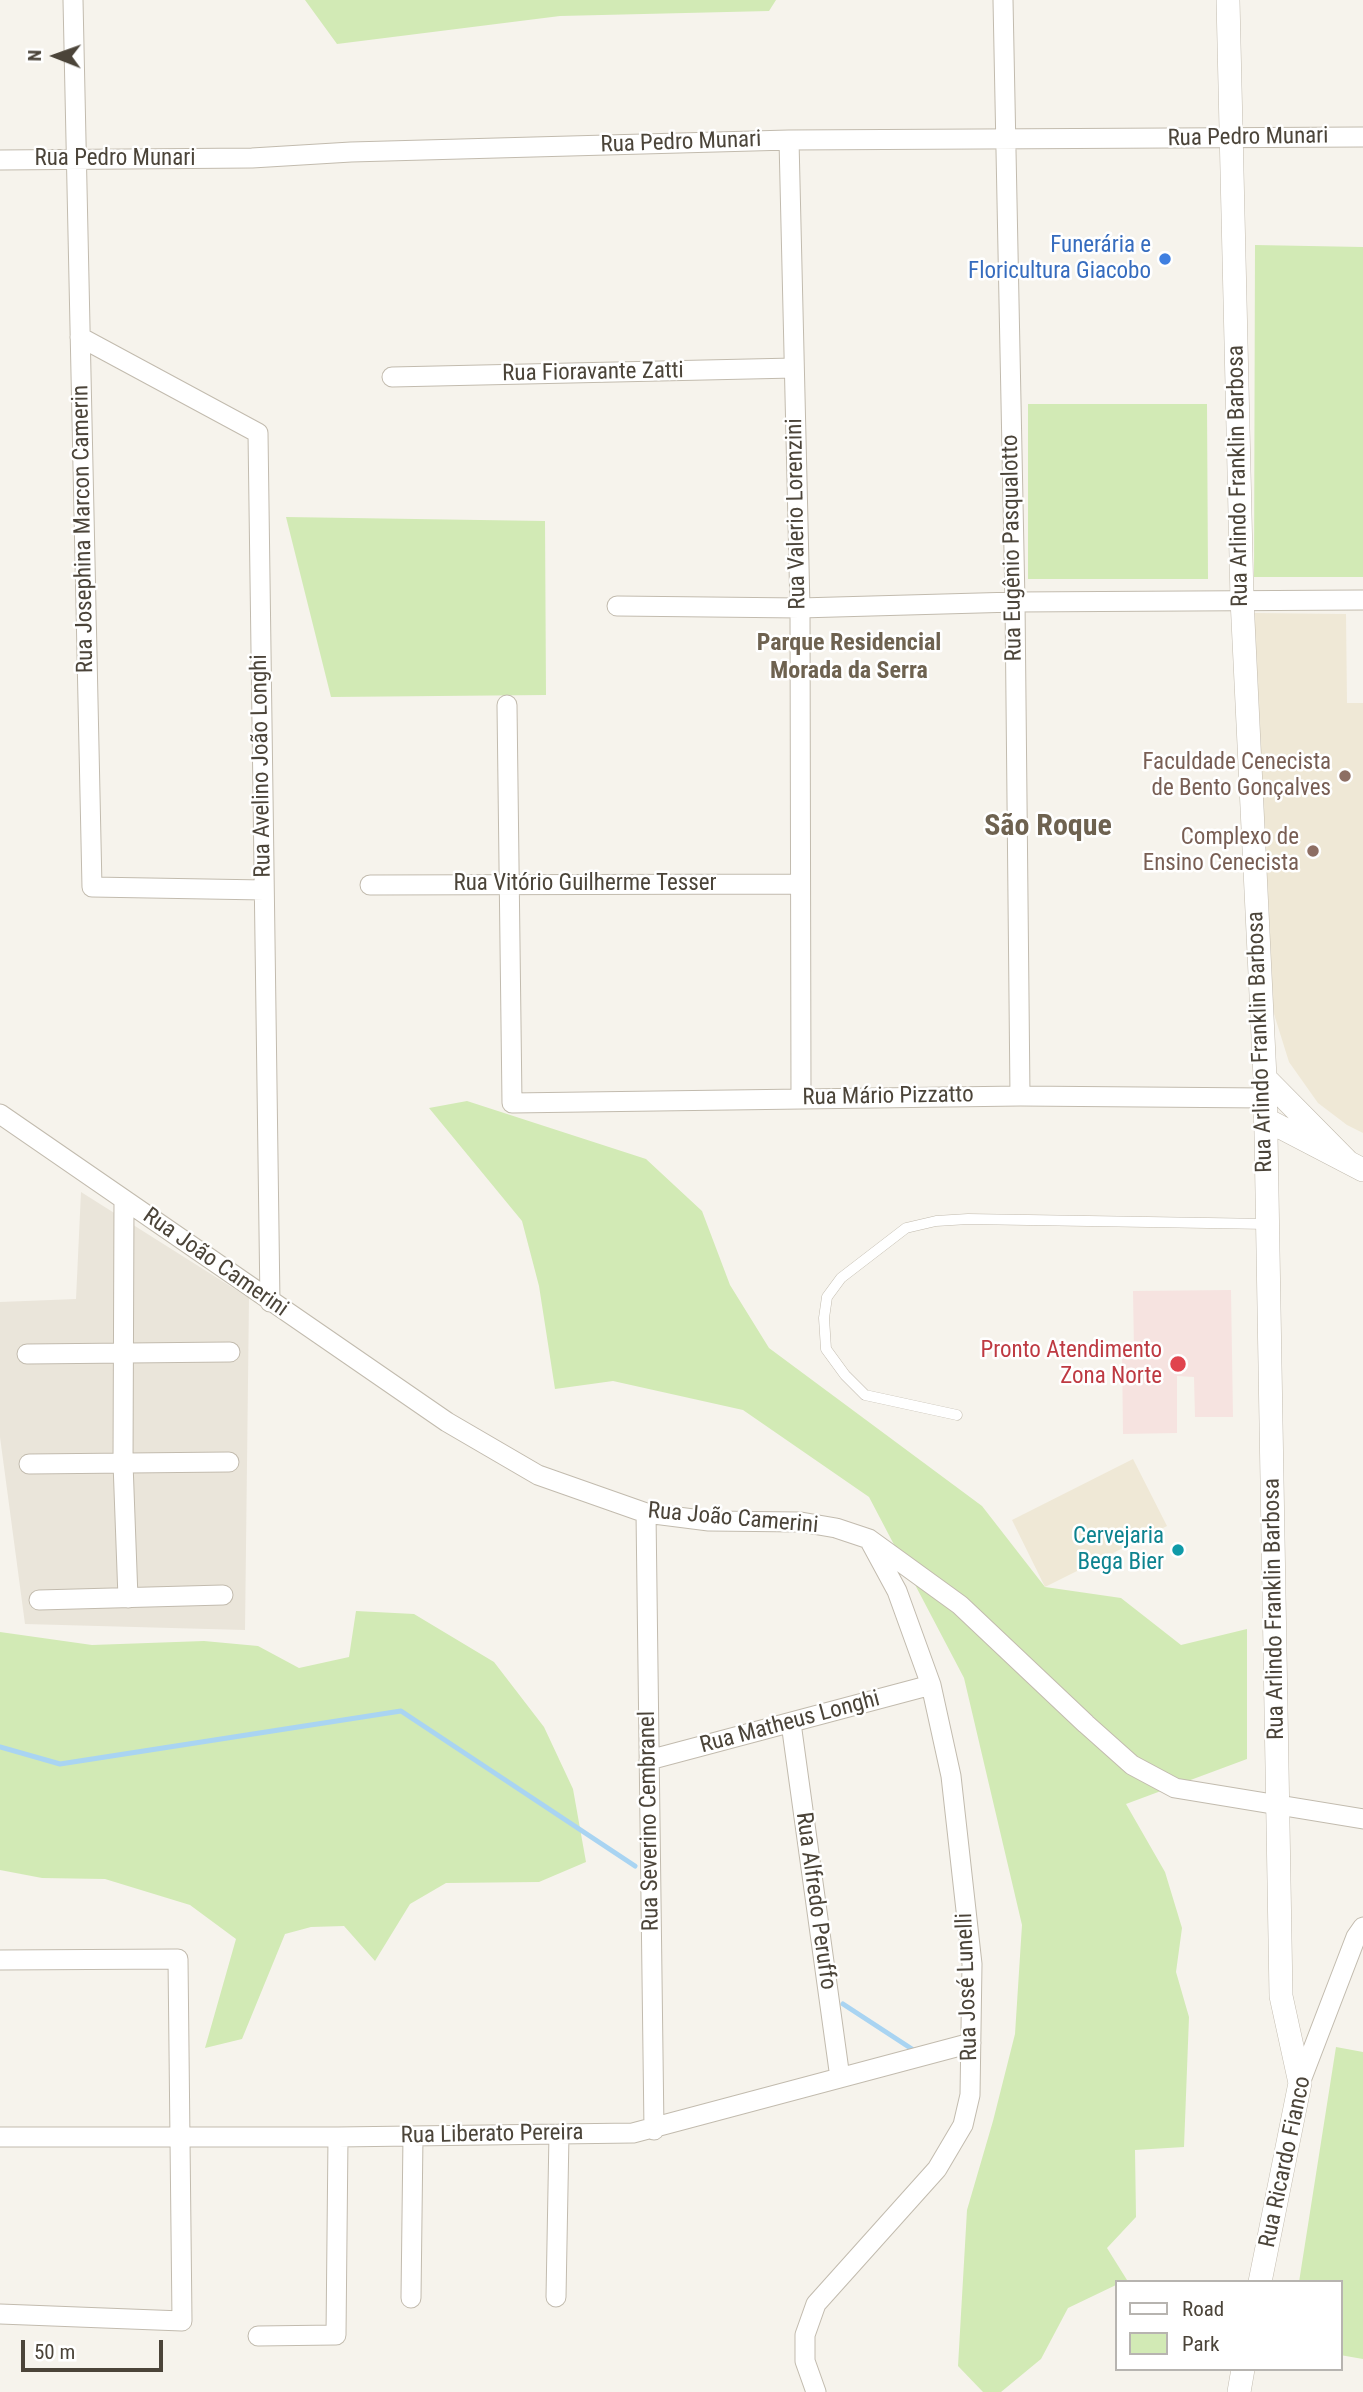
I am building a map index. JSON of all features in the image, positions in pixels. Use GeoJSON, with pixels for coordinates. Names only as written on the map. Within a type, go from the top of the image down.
{"type":"FeatureCollection","features":[{"type":"Feature","properties":{"kind":"street","name":"Rua Josephina Marcon Camerin"},"geometry":{"type":"LineString","coordinates":[[73,0],[92,887],[264,890]]}},
{"type":"Feature","properties":{"kind":"street","name":"Rua Eugênio Pasqualotto"},"geometry":{"type":"LineString","coordinates":[[1003,0],[1015,601],[1020,1096]]}},
{"type":"Feature","properties":{"kind":"street","name":"Rua Arlindo Franklin Barbosa"},"geometry":{"type":"LineString","coordinates":[[1228,0],[1242,599],[1265,1098],[1281,1996],[1300,2083]]}},
{"type":"Feature","properties":{"kind":"street","name":"Rua Pedro Munari"},"geometry":{"type":"LineString","coordinates":[[0,160],[252,158],[351,152],[789,140],[1363,137]]}},
{"type":"Feature","properties":{"kind":"street","name":"Rua Valerio Lorenzini"},"geometry":{"type":"LineString","coordinates":[[789,140],[800,608],[801,1098]]}},
{"type":"Feature","properties":{"kind":"street","name":"Rua Avelino João Longhi"},"geometry":{"type":"LineString","coordinates":[[80,337],[258,433],[270,1301]]}},
{"type":"Feature","properties":{"kind":"street","name":"Rua Fioravante Zatti"},"geometry":{"type":"LineString","coordinates":[[392,377],[794,368]]}},
{"type":"Feature","properties":{"kind":"street"},"geometry":{"type":"LineString","coordinates":[[617,606],[800,608],[1015,601],[1363,600]]}},
{"type":"Feature","properties":{"kind":"street"},"geometry":{"type":"LineString","coordinates":[[507,705],[508,884]]}},
{"type":"Feature","properties":{"kind":"street","name":"Rua Mário Pizzatto"},"geometry":{"type":"LineString","coordinates":[[508,884],[512,1103],[1020,1096],[1265,1098]]}},
{"type":"Feature","properties":{"kind":"street","name":"Rua Vitório Guilherme Tesser"},"geometry":{"type":"LineString","coordinates":[[370,885],[800,884]]}},
{"type":"Feature","properties":{"kind":"street"},"geometry":{"type":"LineString","coordinates":[[1265,1098],[1356,1166]]}},
{"type":"Feature","properties":{"kind":"street"},"geometry":{"type":"LineString","coordinates":[[1265,1098],[1356,1166]]}},
{"type":"Feature","properties":{"kind":"street","name":"Rua João Camerini"},"geometry":{"type":"LineString","coordinates":[[0,1114],[447,1422],[538,1475],[646,1513],[709,1521],[801,1522],[836,1528],[869,1539],[960,1605],[1132,1765],[1175,1788],[1363,1819]]}},
{"type":"Feature","properties":{"kind":"street"},"geometry":{"type":"LineString","coordinates":[[124,1200],[123,1463],[128,1598]]}},
{"type":"Feature","properties":{"kind":"street"},"geometry":{"type":"LineString","coordinates":[[27,1354],[230,1352]]}},
{"type":"Feature","properties":{"kind":"street"},"geometry":{"type":"LineString","coordinates":[[29,1464],[229,1462]]}},
{"type":"Feature","properties":{"kind":"street","name":"Rua Severino Cembranel"},"geometry":{"type":"LineString","coordinates":[[646,1513],[654,2130]]}},
{"type":"Feature","properties":{"kind":"street","name":"Rua José Lunelli"},"geometry":{"type":"LineString","coordinates":[[816,2392],[805,2361],[805,2335],[816,2304],[937,2169],[963,2125],[970,2095],[972,1964],[951,1776],[931,1685],[897,1591],[869,1539]]}},
{"type":"Feature","properties":{"kind":"street"},"geometry":{"type":"LineString","coordinates":[[39,1600],[223,1595]]}},
{"type":"Feature","properties":{"kind":"street","name":"Rua Matheus Longhi"},"geometry":{"type":"LineString","coordinates":[[649,1760],[931,1685]]}},
{"type":"Feature","properties":{"kind":"street","name":"Rua Alfredo Peruffo"},"geometry":{"type":"LineString","coordinates":[[791,1723],[840,2078]]}},
{"type":"Feature","properties":{"kind":"street","name":"Rua Ricardo Fianco"},"geometry":{"type":"LineString","coordinates":[[1261,2280],[1300,2083],[1356,1937],[1363,1927]]}},
{"type":"Feature","properties":{"kind":"street"},"geometry":{"type":"LineString","coordinates":[[0,1960],[178,1959],[181,2321],[0,2314]]}},
{"type":"Feature","properties":{"kind":"street","name":"Rua Liberato Pereira"},"geometry":{"type":"LineString","coordinates":[[0,2137],[338,2137],[634,2133],[654,2130],[971,2043]]}},
{"type":"Feature","properties":{"kind":"street"},"geometry":{"type":"LineString","coordinates":[[556,2297],[559,2134]]}},
{"type":"Feature","properties":{"kind":"street"},"geometry":{"type":"LineString","coordinates":[[411,2298],[413,2136]]}},
{"type":"Feature","properties":{"kind":"street"},"geometry":{"type":"LineString","coordinates":[[258,2336],[336,2335],[338,2137]]}},
{"type":"Feature","properties":{"kind":"street"},"geometry":{"type":"LineString","coordinates":[[1239,2392],[1243,2371]]}},
{"type":"Feature","properties":{"kind":"lane"},"geometry":{"type":"LineString","coordinates":[[957,1415],[865,1395],[826,1349],[824,1318],[827,1297],[841,1278],[906,1228],[936,1221],[968,1219],[1268,1224]]}},
{"type":"Feature","properties":{"kind":"shaded area","name":"Complexo de Ensino Cenecista"},"geometry":{"type":"Polygon","coordinates":[[[1254,613],[1346,614],[1347,703],[1363,703],[1363,1133],[1347,1125],[1318,1103],[1289,1062],[1269,998],[1254,613]]]}},
{"type":"Feature","properties":{"kind":"shaded area"},"geometry":{"type":"Polygon","coordinates":[[[81,1192],[249,1298],[245,1630],[25,1624],[0,1437],[0,1302],[76,1299],[81,1192]]]}},
{"type":"Feature","properties":{"kind":"shaded area","name":"Pronto Atendimento Zona Norte"},"geometry":{"type":"Polygon","coordinates":[[[1231,1290],[1233,1417],[1195,1417],[1194,1377],[1177,1376],[1177,1433],[1123,1434],[1122,1351],[1134,1351],[1133,1291],[1231,1290]]]}},
{"type":"Feature","properties":{"kind":"shaded area"},"geometry":{"type":"Polygon","coordinates":[[[1133,1459],[1167,1526],[1045,1587],[1012,1520],[1133,1459]]]}},
{"type":"Feature","properties":{"kind":"green space"},"geometry":{"type":"Polygon","coordinates":[[[305,0],[776,0],[769,11],[560,16],[337,44],[305,0]]]}},
{"type":"Feature","properties":{"kind":"green space"},"geometry":{"type":"Polygon","coordinates":[[[1255,245],[1363,247],[1363,577],[1254,577],[1255,245]]]}},
{"type":"Feature","properties":{"kind":"green space"},"geometry":{"type":"Polygon","coordinates":[[[1028,404],[1207,404],[1208,579],[1028,579],[1028,404]]]}},
{"type":"Feature","properties":{"kind":"green space"},"geometry":{"type":"Polygon","coordinates":[[[286,517],[545,521],[546,695],[331,697],[286,517]]]}},
{"type":"Feature","properties":{"kind":"green space"},"geometry":{"type":"Polygon","coordinates":[[[467,1101],[646,1159],[702,1211],[730,1285],[769,1348],[982,1506],[1045,1587],[1121,1598],[1181,1645],[1247,1629],[1247,1759],[1126,1804],[1165,1872],[1182,1928],[1176,1972],[1189,2017],[1184,2147],[1135,2150],[1136,2217],[1107,2248],[1127,2280],[1114,2280],[1114,2286],[1068,2308],[1041,2359],[1001,2392],[983,2392],[958,2366],[967,2210],[1015,2034],[1022,1925],[964,1678],[869,1497],[743,1410],[613,1381],[555,1389],[539,1286],[522,1221],[429,1108],[467,1101]]]}},
{"type":"Feature","properties":{"kind":"green space"},"geometry":{"type":"Polygon","coordinates":[[[356,1611],[414,1614],[494,1662],[544,1727],[573,1789],[586,1862],[539,1882],[446,1883],[410,1904],[375,1961],[344,1926],[311,1927],[285,1934],[242,2039],[205,2048],[236,1939],[190,1905],[105,1879],[42,1878],[0,1870],[0,1632],[92,1645],[204,1641],[258,1646],[299,1668],[349,1657],[356,1611]]]}},
{"type":"Feature","properties":{"kind":"green space"},"geometry":{"type":"Polygon","coordinates":[[[1336,2047],[1363,2052],[1363,2359],[1342,2355],[1342,2280],[1299,2280],[1336,2047]]]}},
{"type":"Feature","properties":{"kind":"waterway"},"geometry":{"type":"LineString","coordinates":[[0,1747],[60,1764],[401,1711],[635,1866]]}},
{"type":"Feature","properties":{"kind":"waterway"},"geometry":{"type":"LineString","coordinates":[[843,2004],[915,2051]]}},
{"type":"Feature","properties":{"kind":"place","name":"Funerária e Floricultura Giacobo"},"geometry":{"type":"Point","coordinates":[1165,259]}},
{"type":"Feature","properties":{"kind":"place","name":"Faculdade Cenecista de Bento Gonçalves"},"geometry":{"type":"Point","coordinates":[1345,776]}},
{"type":"Feature","properties":{"kind":"place","name":"Complexo de Ensino Cenecista"},"geometry":{"type":"Point","coordinates":[1313,851]}},
{"type":"Feature","properties":{"kind":"place","name":"Pronto Atendimento Zona Norte"},"geometry":{"type":"Point","coordinates":[1178,1364]}},
{"type":"Feature","properties":{"kind":"place","name":"Cervejaria Bega Bier"},"geometry":{"type":"Point","coordinates":[1178,1550]}},
{"type":"Feature","properties":{"kind":"district","name":"Parque Residencial Morada da Serra"},"geometry":{"type":"Point","coordinates":[849,658]}},
{"type":"Feature","properties":{"kind":"district","name":"São Roque"},"geometry":{"type":"Point","coordinates":[1048,827]}}]}
